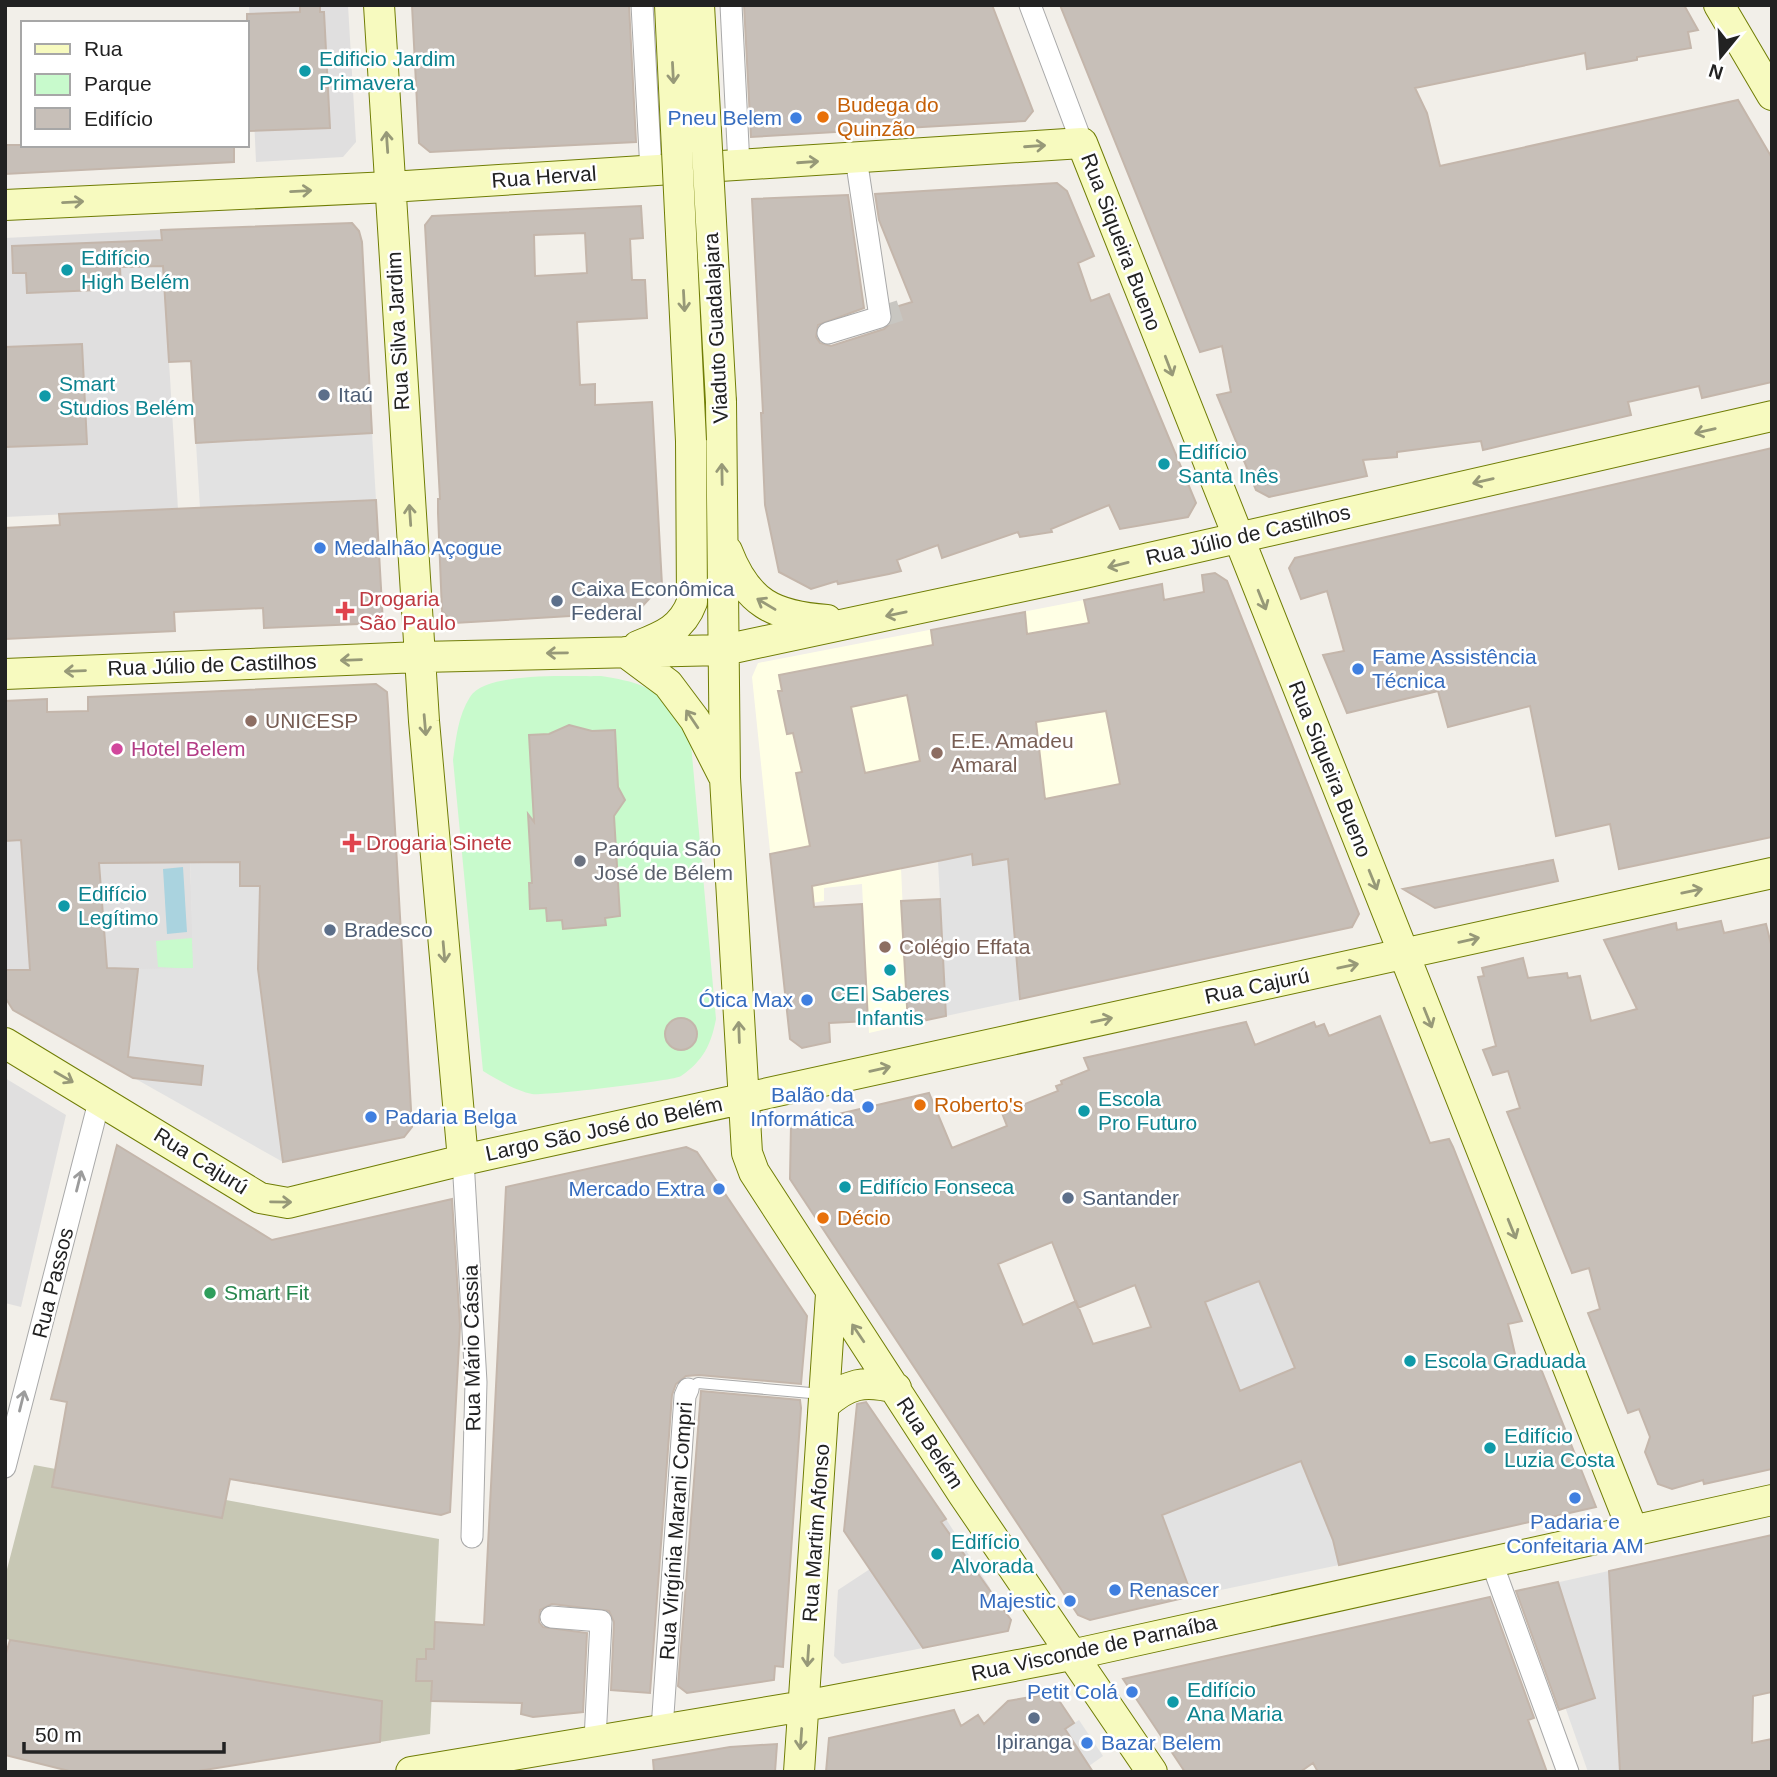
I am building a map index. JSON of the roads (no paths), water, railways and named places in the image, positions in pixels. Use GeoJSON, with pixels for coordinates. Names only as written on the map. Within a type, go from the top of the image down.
{"type":"FeatureCollection","features":[{"type":"Feature","properties":{"kind":"street","name":"Rua Silva Jardim"},"geometry":{"type":"LineString","coordinates":[[379,5],[420,657]]}},
{"type":"Feature","properties":{"kind":"street"},"geometry":{"type":"LineString","coordinates":[[642,5],[651,171]]}},
{"type":"Feature","properties":{"kind":"street","name":"Viaduto Guadalajara"},"geometry":{"type":"LineString","coordinates":[[625,652],[674,630],[689,610],[694,586],[670,5]]}},
{"type":"Feature","properties":{"kind":"street","name":"Viaduto Guadalajara"},"geometry":{"type":"LineString","coordinates":[[699,5],[721,402],[724,650]]}},
{"type":"Feature","properties":{"kind":"street"},"geometry":{"type":"LineString","coordinates":[[731,5],[740,166]]}},
{"type":"Feature","properties":{"kind":"street","name":"Rua Siqueira Bueno"},"geometry":{"type":"LineString","coordinates":[[1030,5],[1237,536],[1633,1531]]}},
{"type":"Feature","properties":{"kind":"street"},"geometry":{"type":"LineString","coordinates":[[1719,5],[1772,95]]}},
{"type":"Feature","properties":{"kind":"street","name":"Rua Herval"},"geometry":{"type":"LineString","coordinates":[[5,205],[390,187],[1082,143]]}},
{"type":"Feature","properties":{"kind":"street"},"geometry":{"type":"LineString","coordinates":[[828,333],[880,317],[856,158]]}},
{"type":"Feature","properties":{"kind":"street","name":"Rua Júlio de Castilhos"},"geometry":{"type":"LineString","coordinates":[[724,650],[1772,416]]}},
{"type":"Feature","properties":{"kind":"street"},"geometry":{"type":"LineString","coordinates":[[723,542],[736,575],[752,596],[770,608],[795,618],[855,622]]}},
{"type":"Feature","properties":{"kind":"street"},"geometry":{"type":"LineString","coordinates":[[420,657],[724,650]]}},
{"type":"Feature","properties":{"kind":"street","name":"Largo São José do Belém"},"geometry":{"type":"LineString","coordinates":[[414,1171],[742,1100],[725,778],[724,650]]}},
{"type":"Feature","properties":{"kind":"street"},"geometry":{"type":"LineString","coordinates":[[625,652],[668,684],[695,720],[725,778]]}},
{"type":"Feature","properties":{"kind":"street","name":"Rua Júlio de Castilhos"},"geometry":{"type":"LineString","coordinates":[[5,674],[420,657]]}},
{"type":"Feature","properties":{"kind":"street","name":"Largo São José do Belém"},"geometry":{"type":"LineString","coordinates":[[420,657],[463,1160]]}},
{"type":"Feature","properties":{"kind":"street","name":"Rua Cajurú"},"geometry":{"type":"LineString","coordinates":[[742,1100],[1772,873]]}},
{"type":"Feature","properties":{"kind":"street","name":"Rua Cajurú"},"geometry":{"type":"LineString","coordinates":[[5,1043],[100,1098],[260,1198],[272,1202],[288,1203],[414,1171]]}},
{"type":"Feature","properties":{"kind":"street","name":"Rua Passos"},"geometry":{"type":"LineString","coordinates":[[5,1467],[100,1098]]}},
{"type":"Feature","properties":{"kind":"street","name":"Rua Belém"},"geometry":{"type":"LineString","coordinates":[[742,1100],[744,1135],[754,1172],[831,1294],[1152,1772]]}},
{"type":"Feature","properties":{"kind":"street","name":"Rua Mário Cássia"},"geometry":{"type":"LineString","coordinates":[[463,1160],[475,1382],[472,1536]]}},
{"type":"Feature","properties":{"kind":"street","name":"Rua Martim Afonso"},"geometry":{"type":"LineString","coordinates":[[799,1772],[831,1294]]}},
{"type":"Feature","properties":{"kind":"street"},"geometry":{"type":"LineString","coordinates":[[824,1399],[859,1382],[896,1388]]}},
{"type":"Feature","properties":{"kind":"street","name":"Rua Virgínia Marani Compri"},"geometry":{"type":"LineString","coordinates":[[663,1729],[685,1396],[688,1389]]}},
{"type":"Feature","properties":{"kind":"street","name":"Rua Visconde de Parnaíba"},"geometry":{"type":"LineString","coordinates":[[411,1772],[804,1706],[1071,1655],[1772,1500]]}},
{"type":"Feature","properties":{"kind":"street"},"geometry":{"type":"LineString","coordinates":[[1492,1563],[1568,1772]]}},
{"type":"Feature","properties":{"kind":"street"},"geometry":{"type":"LineString","coordinates":[[551,1617],[601,1621],[595,1740]]}},
{"type":"Feature","properties":{"kind":"lane","name":"Rua Virgínia Marani Compri"},"geometry":{"type":"LineString","coordinates":[[688,1389],[698,1383],[824,1399]]}},
{"type":"Feature","properties":{"kind":"water"},"geometry":{"type":"Polygon","coordinates":[[[183,867],[187,932],[167,934],[163,869],[183,867]]]}},
{"type":"Feature","properties":{"kind":"tunnel"},"geometry":{"type":"LineString","coordinates":[[880,317],[908,308]]}},
{"type":"Feature","properties":{"kind":"place","name":"Edificio Jardim Primavera"},"geometry":{"type":"Point","coordinates":[305,71]}},
{"type":"Feature","properties":{"kind":"place","name":"Budega do Quinzão"},"geometry":{"type":"Point","coordinates":[823,117]}},
{"type":"Feature","properties":{"kind":"place","name":"Pneu Belem"},"geometry":{"type":"Point","coordinates":[796,118]}},
{"type":"Feature","properties":{"kind":"place","name":"Edifício High Belém"},"geometry":{"type":"Point","coordinates":[67,270]}},
{"type":"Feature","properties":{"kind":"place","name":"Itaú"},"geometry":{"type":"Point","coordinates":[324,395]}},
{"type":"Feature","properties":{"kind":"place","name":"Smart Studios Belém"},"geometry":{"type":"Point","coordinates":[45,396]}},
{"type":"Feature","properties":{"kind":"place","name":"Edifício Santa Inês"},"geometry":{"type":"Point","coordinates":[1164,464]}},
{"type":"Feature","properties":{"kind":"place","name":"Medalhão Açogue"},"geometry":{"type":"Point","coordinates":[320,548]}},
{"type":"Feature","properties":{"kind":"place","name":"Caixa Econômica Federal"},"geometry":{"type":"Point","coordinates":[557,601]}},
{"type":"Feature","properties":{"kind":"place","name":"Drogaria São Paulo"},"geometry":{"type":"Point","coordinates":[345,611]}},
{"type":"Feature","properties":{"kind":"place","name":"Fame Assistência Técnica"},"geometry":{"type":"Point","coordinates":[1358,669]}},
{"type":"Feature","properties":{"kind":"place","name":"UNICESP"},"geometry":{"type":"Point","coordinates":[251,721]}},
{"type":"Feature","properties":{"kind":"place","name":"Hotel Belem"},"geometry":{"type":"Point","coordinates":[117,749]}},
{"type":"Feature","properties":{"kind":"place","name":"E.E. Amadeu Amaral"},"geometry":{"type":"Point","coordinates":[937,753]}},
{"type":"Feature","properties":{"kind":"place","name":"Drogaria Sinete"},"geometry":{"type":"Point","coordinates":[352,843]}},
{"type":"Feature","properties":{"kind":"place","name":"Paróquia São José de Bélem"},"geometry":{"type":"Point","coordinates":[580,861]}},
{"type":"Feature","properties":{"kind":"place","name":"Edifício Legítimo"},"geometry":{"type":"Point","coordinates":[64,906]}},
{"type":"Feature","properties":{"kind":"place","name":"Bradesco"},"geometry":{"type":"Point","coordinates":[330,930]}},
{"type":"Feature","properties":{"kind":"place","name":"Colégio Effata"},"geometry":{"type":"Point","coordinates":[885,947]}},
{"type":"Feature","properties":{"kind":"place","name":"CEI Saberes Infantis"},"geometry":{"type":"Point","coordinates":[890,970]}},
{"type":"Feature","properties":{"kind":"place","name":"Ótica Max"},"geometry":{"type":"Point","coordinates":[807,1000]}},
{"type":"Feature","properties":{"kind":"place","name":"Roberto's"},"geometry":{"type":"Point","coordinates":[920,1105]}},
{"type":"Feature","properties":{"kind":"place","name":"Balão da Informática"},"geometry":{"type":"Point","coordinates":[868,1107]}},
{"type":"Feature","properties":{"kind":"place","name":"Escola Pro Futuro"},"geometry":{"type":"Point","coordinates":[1084,1111]}},
{"type":"Feature","properties":{"kind":"place","name":"Padaria Belga"},"geometry":{"type":"Point","coordinates":[371,1117]}},
{"type":"Feature","properties":{"kind":"place","name":"Edifício Fonseca"},"geometry":{"type":"Point","coordinates":[845,1187]}},
{"type":"Feature","properties":{"kind":"place","name":"Mercado Extra"},"geometry":{"type":"Point","coordinates":[719,1189]}},
{"type":"Feature","properties":{"kind":"place","name":"Santander"},"geometry":{"type":"Point","coordinates":[1068,1198]}},
{"type":"Feature","properties":{"kind":"place","name":"Décio"},"geometry":{"type":"Point","coordinates":[823,1218]}},
{"type":"Feature","properties":{"kind":"place","name":"Smart Fit"},"geometry":{"type":"Point","coordinates":[210,1293]}},
{"type":"Feature","properties":{"kind":"place","name":"Escola Graduada"},"geometry":{"type":"Point","coordinates":[1410,1361]}},
{"type":"Feature","properties":{"kind":"place","name":"Edifício Luzia Costa"},"geometry":{"type":"Point","coordinates":[1490,1448]}},
{"type":"Feature","properties":{"kind":"place","name":"Padaria e Confeitaria AM"},"geometry":{"type":"Point","coordinates":[1575,1498]}},
{"type":"Feature","properties":{"kind":"place","name":"Edifício Alvorada"},"geometry":{"type":"Point","coordinates":[937,1554]}},
{"type":"Feature","properties":{"kind":"place","name":"Renascer"},"geometry":{"type":"Point","coordinates":[1115,1590]}},
{"type":"Feature","properties":{"kind":"place","name":"Majestic"},"geometry":{"type":"Point","coordinates":[1070,1601]}},
{"type":"Feature","properties":{"kind":"place","name":"Petit Colá"},"geometry":{"type":"Point","coordinates":[1132,1692]}},
{"type":"Feature","properties":{"kind":"place","name":"Edifício Ana Maria"},"geometry":{"type":"Point","coordinates":[1173,1702]}},
{"type":"Feature","properties":{"kind":"place","name":"Ipiranga"},"geometry":{"type":"Point","coordinates":[1034,1718]}},
{"type":"Feature","properties":{"kind":"place","name":"Bazar Belem"},"geometry":{"type":"Point","coordinates":[1087,1743]}}]}
